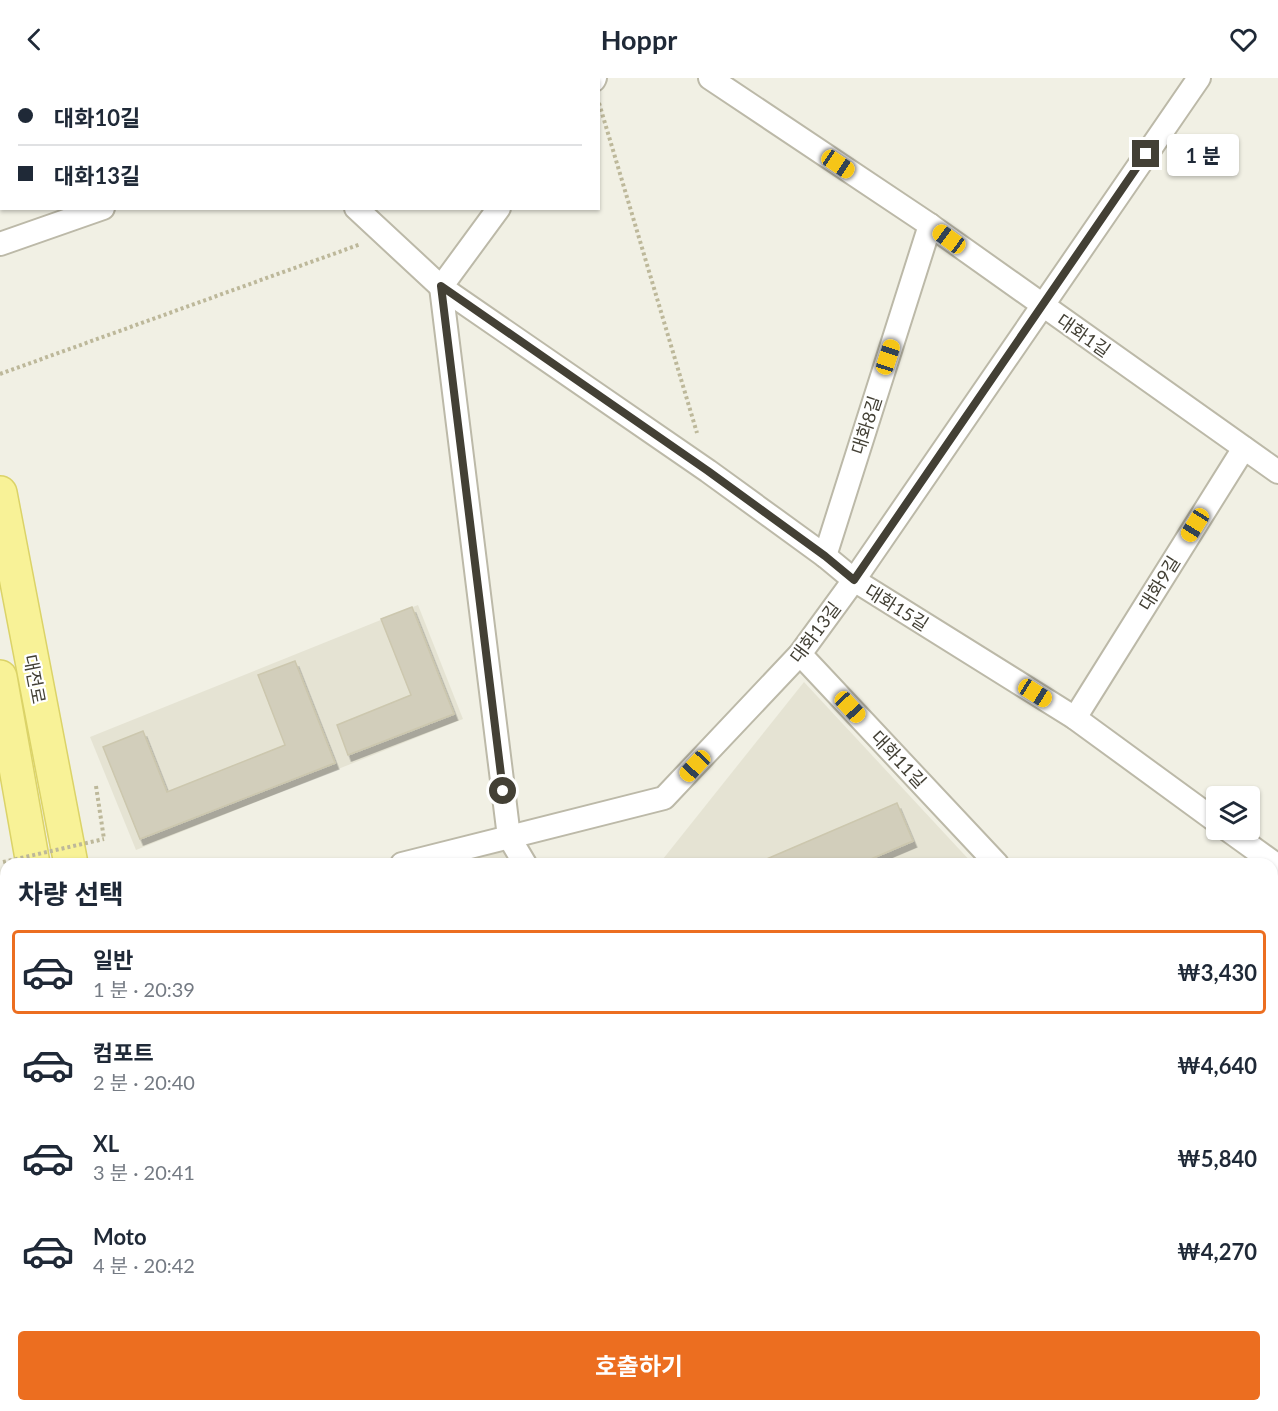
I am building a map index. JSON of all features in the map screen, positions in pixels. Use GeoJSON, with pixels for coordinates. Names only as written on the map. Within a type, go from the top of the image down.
{"type":"FeatureCollection","features":[{"type":"Feature","properties":{"kind":"main road","name":"대전로"},"geometry":{"type":"LineString","coordinates":[[0,494],[70,858]]}},
{"type":"Feature","properties":{"kind":"main road","name":"대전로"},"geometry":{"type":"LineString","coordinates":[[0,677],[18,858]]}},
{"type":"Feature","properties":{"kind":"street","name":"대화1길"},"geometry":{"type":"LineString","coordinates":[[710,78],[930,225],[1278,472]]}},
{"type":"Feature","properties":{"kind":"street","name":"대화13길"},"geometry":{"type":"LineString","coordinates":[[426,858],[664,798],[801,654],[1199,78]]}},
{"type":"Feature","properties":{"kind":"street"},"geometry":{"type":"LineString","coordinates":[[0,244],[97,210]]}},
{"type":"Feature","properties":{"kind":"street","name":"대화15길"},"geometry":{"type":"LineString","coordinates":[[358,210],[441,286],[708,471],[825,556],[854,580],[1075,718],[1206,814]]}},
{"type":"Feature","properties":{"kind":"street"},"geometry":{"type":"LineString","coordinates":[[498,210],[441,286],[509,837],[521,858]]}},
{"type":"Feature","properties":{"kind":"street","name":"대화8길"},"geometry":{"type":"LineString","coordinates":[[825,556],[930,225]]}},
{"type":"Feature","properties":{"kind":"street","name":"대화9길"},"geometry":{"type":"LineString","coordinates":[[1075,718],[1244,448]]}},
{"type":"Feature","properties":{"kind":"street","name":"대화11길"},"geometry":{"type":"LineString","coordinates":[[801,654],[991,858]]}},
{"type":"Feature","properties":{"kind":"street"},"geometry":{"type":"LineString","coordinates":[[1241,840],[1267,858]]}},
{"type":"Feature","properties":{"kind":"path"},"geometry":{"type":"LineString","coordinates":[[600,107],[708,471]]}},
{"type":"Feature","properties":{"kind":"path"},"geometry":{"type":"LineString","coordinates":[[0,374],[384,236]]}},
{"type":"Feature","properties":{"kind":"path"},"geometry":{"type":"LineString","coordinates":[[36,858],[104,839],[96,786]]}},
{"type":"Feature","properties":{"kind":"shaded area"},"geometry":{"type":"Polygon","coordinates":[[[418,605],[463,719],[136,850],[90,737],[418,605]]]}},
{"type":"Feature","properties":{"kind":"shaded area"},"geometry":{"type":"Polygon","coordinates":[[[804,682],[967,858],[664,858],[804,682]]]}},
{"type":"Feature","properties":{"kind":"shaded area"},"geometry":{"type":"Polygon","coordinates":[[[505,849],[510,858],[471,858],[505,849]]]}},
{"type":"Feature","properties":{"kind":"building"},"geometry":{"type":"Polygon","coordinates":[[[412,607],[454,714],[348,755],[337,725],[411,695],[381,619],[412,607]]]}},
{"type":"Feature","properties":{"kind":"building"},"geometry":{"type":"Polygon","coordinates":[[[295,661],[335,763],[140,839],[103,747],[143,731],[167,792],[285,745],[258,675],[295,661]]]}},
{"type":"Feature","properties":{"kind":"building"},"geometry":{"type":"Polygon","coordinates":[[[897,803],[913,841],[873,858],[769,858],[897,803]]]}},
{"type":"Feature","properties":{"kind":"route"},"geometry":{"type":"LineString","coordinates":[[503,791],[441,286],[708,471],[825,556],[854,580],[1146,154]]}}]}
